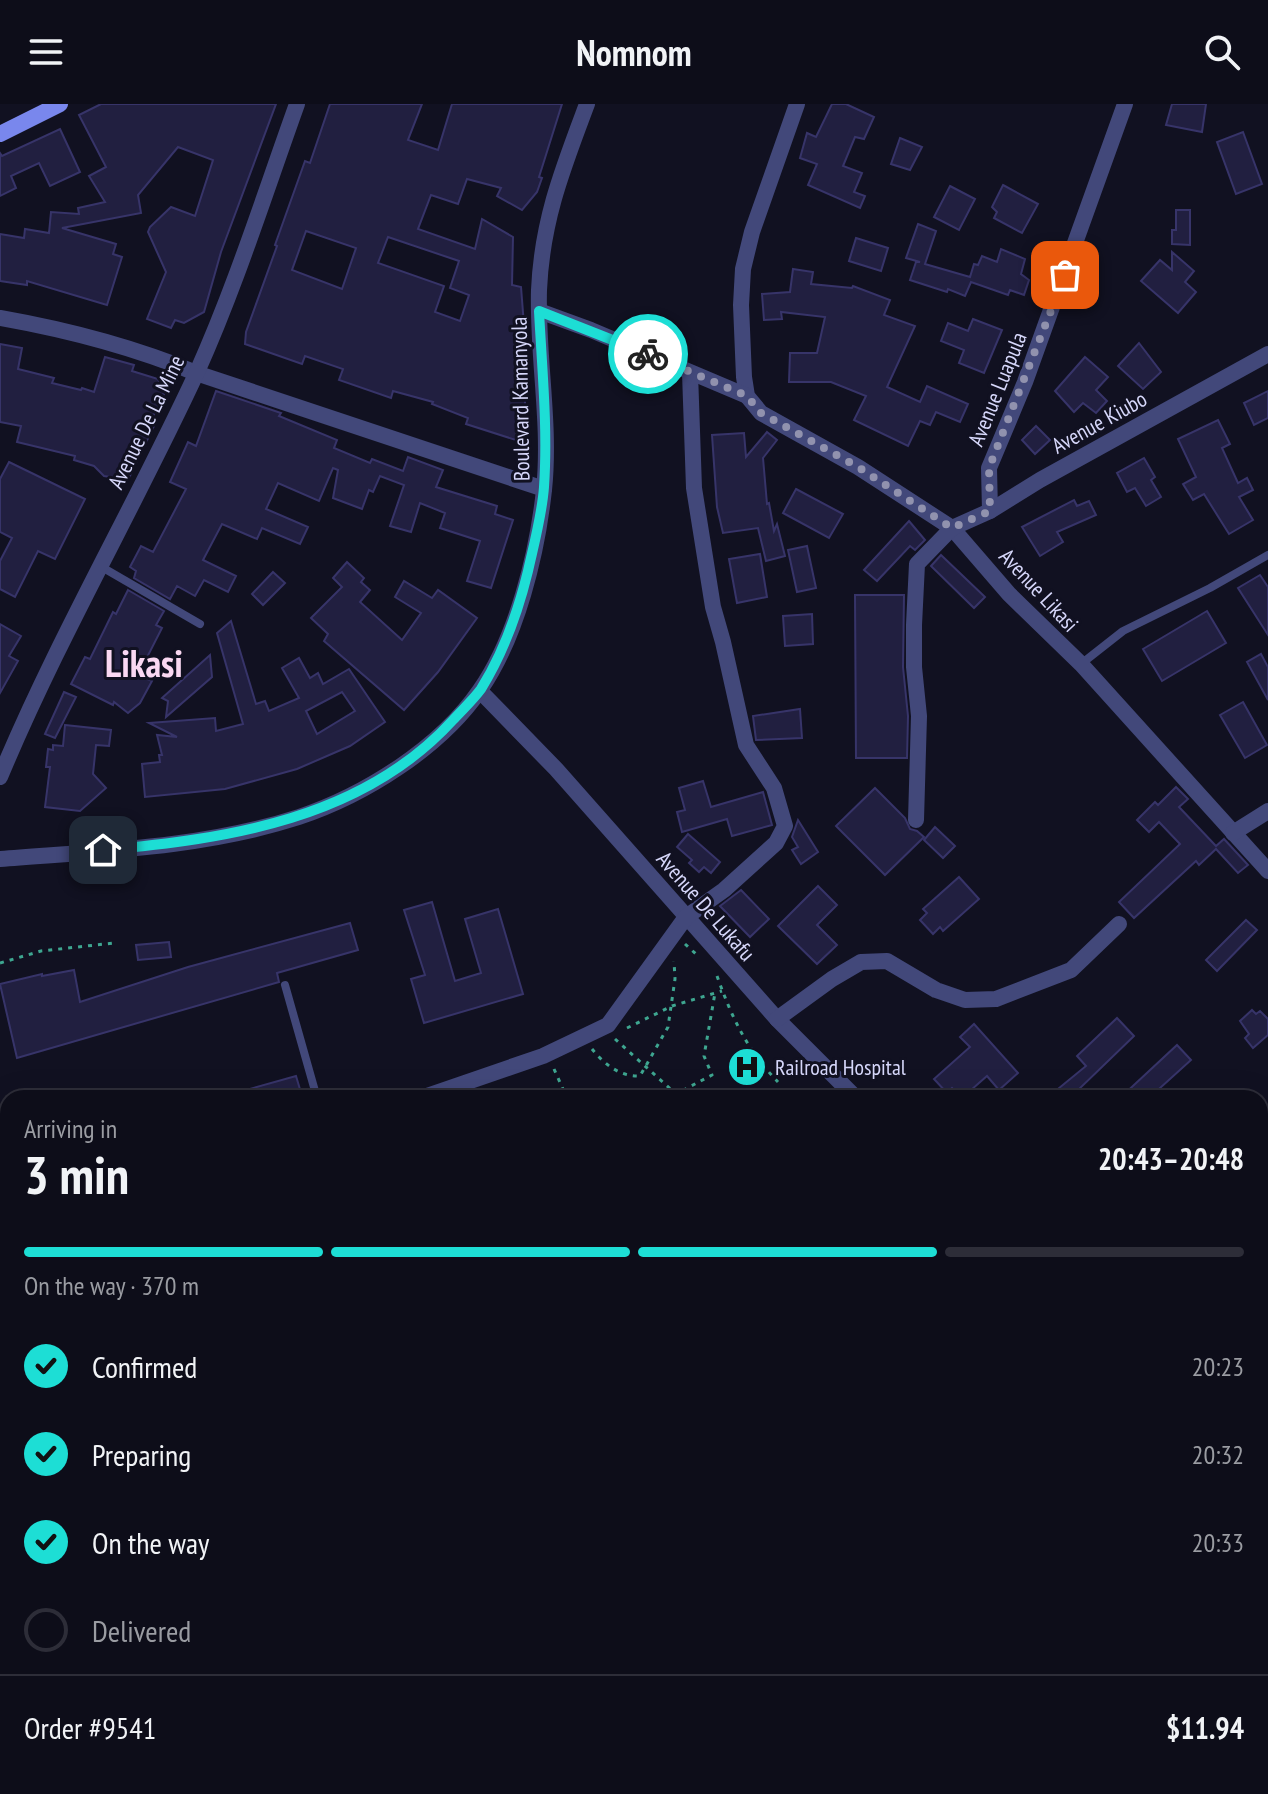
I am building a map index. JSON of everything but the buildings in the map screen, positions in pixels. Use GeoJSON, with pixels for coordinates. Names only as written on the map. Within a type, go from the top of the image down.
{"type":"FeatureCollection","features":[{"type":"Feature","properties":{"kind":"main road"},"geometry":{"type":"LineString","coordinates":[[0,134],[60,104]]}},
{"type":"Feature","properties":{"kind":"street","name":"Avenue De La Mine"},"geometry":{"type":"LineString","coordinates":[[0,777],[6,746],[196,373],[221,317],[297,104]]}},
{"type":"Feature","properties":{"kind":"street","name":"Boulevard Kamanyola"},"geometry":{"type":"LineString","coordinates":[[0,859],[163,845],[210,838],[298,817],[361,791],[416,755],[441,734],[480,691],[507,639],[535,542],[544,489],[539,311],[542,254],[553,197],[587,104]]}},
{"type":"Feature","properties":{"kind":"street"},"geometry":{"type":"LineString","coordinates":[[747,396],[741,305],[743,269],[752,232],[797,104]]}},
{"type":"Feature","properties":{"kind":"street","name":"Avenue Luapula"},"geometry":{"type":"LineString","coordinates":[[990,511],[989,468],[1058,293],[1125,104]]}},
{"type":"Feature","properties":{"kind":"street","name":"Avenue Likasi"},"geometry":{"type":"LineString","coordinates":[[539,311],[747,396],[761,413],[858,467],[952,528],[1009,594],[1081,664],[1268,871]]}},
{"type":"Feature","properties":{"kind":"street"},"geometry":{"type":"LineString","coordinates":[[0,318],[72,332],[147,353],[196,373],[544,489]]}},
{"type":"Feature","properties":{"kind":"street","name":"Avenue Kiubo"},"geometry":{"type":"LineString","coordinates":[[952,528],[990,511],[1040,480],[1268,354]]}},
{"type":"Feature","properties":{"kind":"street"},"geometry":{"type":"LineString","coordinates":[[444,1090],[543,1056],[608,1025],[686,917],[724,890],[776,843],[785,826],[774,788],[746,745],[713,607],[694,488],[690,373]]}},
{"type":"Feature","properties":{"kind":"street"},"geometry":{"type":"LineString","coordinates":[[916,820],[919,716],[914,625],[917,564],[952,528]]}},
{"type":"Feature","properties":{"kind":"street","name":"Avenue De Lukafu"},"geometry":{"type":"LineString","coordinates":[[480,691],[556,769],[777,1019],[848,1090]]}},
{"type":"Feature","properties":{"kind":"street"},"geometry":{"type":"LineString","coordinates":[[1233,833],[1268,811]]}},
{"type":"Feature","properties":{"kind":"street"},"geometry":{"type":"LineString","coordinates":[[777,1019],[861,962],[887,961],[936,990],[965,1000],[996,999],[1071,970],[1119,924]]}},
{"type":"Feature","properties":{"kind":"lane"},"geometry":{"type":"LineString","coordinates":[[1081,664],[1123,631],[1268,555]]}},
{"type":"Feature","properties":{"kind":"lane"},"geometry":{"type":"LineString","coordinates":[[99,566],[200,624]]}},
{"type":"Feature","properties":{"kind":"lane"},"geometry":{"type":"LineString","coordinates":[[285,985],[315,1090]]}},
{"type":"Feature","properties":{"kind":"path"},"geometry":{"type":"LineString","coordinates":[[586,1042],[600,1058],[626,1076],[640,1076],[668,1027],[675,979],[673,933]]}},
{"type":"Feature","properties":{"kind":"path"},"geometry":{"type":"LineString","coordinates":[[0,963],[41,951],[114,943]]}},
{"type":"Feature","properties":{"kind":"path"},"geometry":{"type":"LineString","coordinates":[[709,945],[733,1022],[744,1035],[756,1060],[778,1082]]}},
{"type":"Feature","properties":{"kind":"path"},"geometry":{"type":"LineString","coordinates":[[625,1029],[672,1006],[722,991]]}},
{"type":"Feature","properties":{"kind":"path"},"geometry":{"type":"LineString","coordinates":[[684,1090],[712,1075],[704,1056],[715,993]]}},
{"type":"Feature","properties":{"kind":"path"},"geometry":{"type":"LineString","coordinates":[[613,1035],[672,1090]]}},
{"type":"Feature","properties":{"kind":"path"},"geometry":{"type":"LineString","coordinates":[[543,1056],[550,1063],[563,1090]]}},
{"type":"Feature","properties":{"kind":"way so far"},"geometry":{"type":"LineString","coordinates":[[648,354],[747,396],[761,413],[858,467],[952,528],[990,511],[989,468],[1065,275]]}},
{"type":"Feature","properties":{"kind":"place","name":"Railroad Hospital"},"geometry":{"type":"Point","coordinates":[747,1067]}},
{"type":"Feature","properties":{"kind":"district","name":"Likasi"},"geometry":{"type":"Point","coordinates":[144,664]}},
{"type":"Feature","properties":{"kind":"route"},"geometry":{"type":"LineString","coordinates":[[103,850],[210,838],[298,817],[361,791],[416,755],[441,734],[480,691],[507,639],[535,542],[544,489],[545,445],[539,311],[648,354]]}}]}
